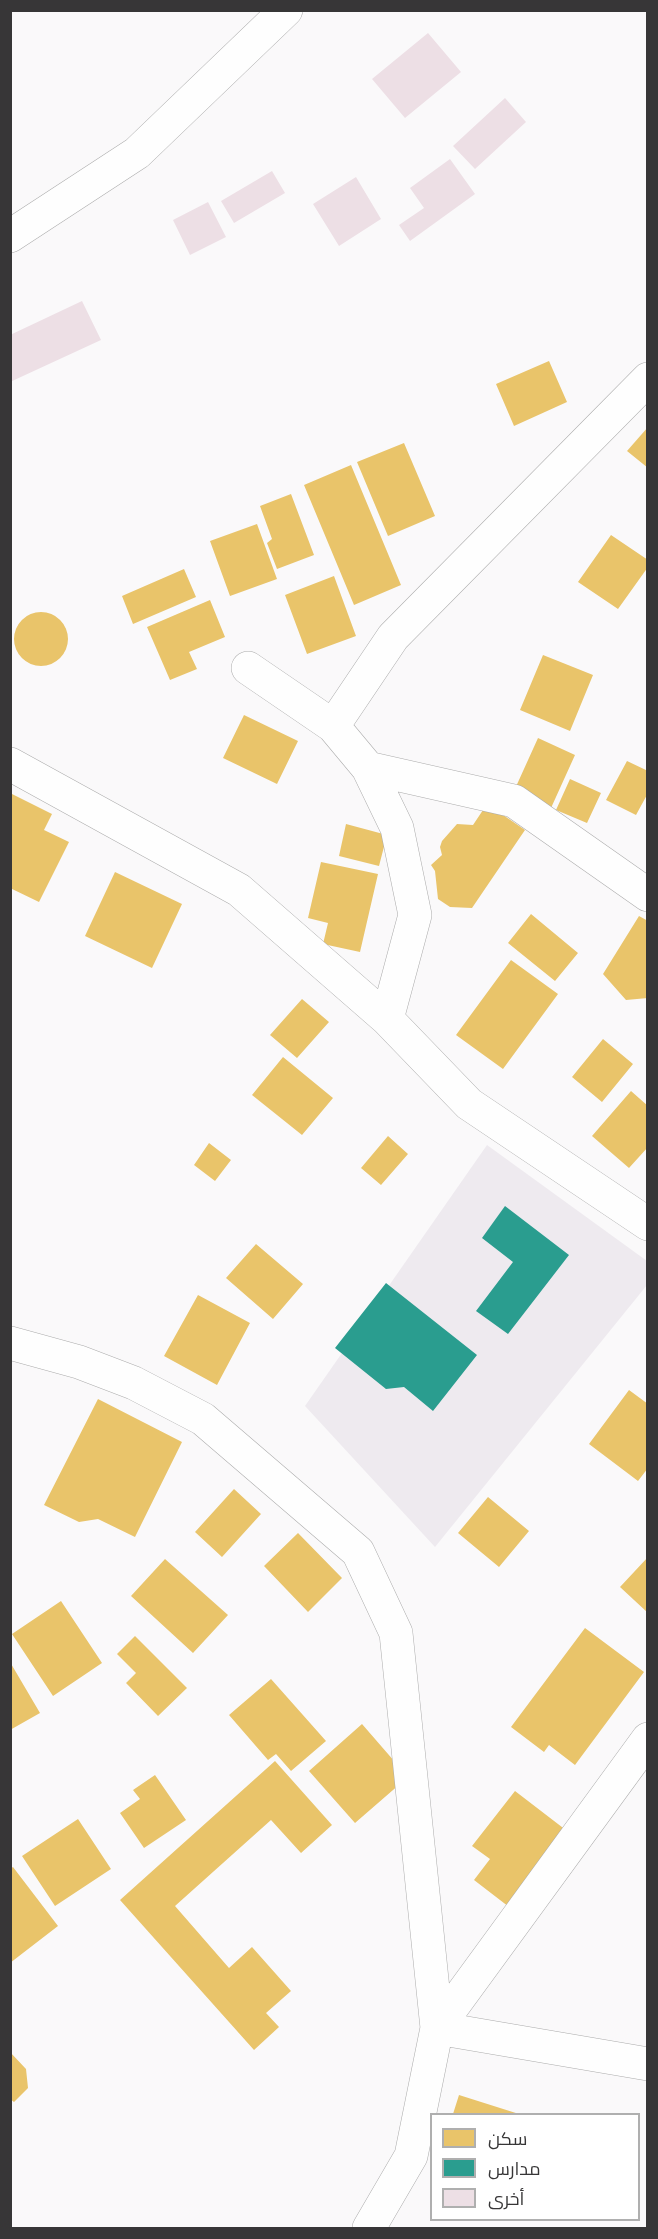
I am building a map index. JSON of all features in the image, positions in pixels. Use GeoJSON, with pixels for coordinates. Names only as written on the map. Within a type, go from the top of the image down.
{"type":"FeatureCollection","features":[{"type":"Feature","properties":{"kind":"street"},"geometry":{"type":"LineString","coordinates":[[10,236],[137,153],[286,10]]}},
{"type":"Feature","properties":{"kind":"street"},"geometry":{"type":"LineString","coordinates":[[333,726],[393,637],[648,379]]}},
{"type":"Feature","properties":{"kind":"street"},"geometry":{"type":"LineString","coordinates":[[248,668],[333,726],[368,768],[397,828],[415,915],[387,1019]]}},
{"type":"Feature","properties":{"kind":"street"},"geometry":{"type":"LineString","coordinates":[[10,764],[239,890],[387,1019],[469,1104],[648,1224]]}},
{"type":"Feature","properties":{"kind":"street"},"geometry":{"type":"LineString","coordinates":[[368,768],[514,801],[648,895]]}},
{"type":"Feature","properties":{"kind":"street"},"geometry":{"type":"LineString","coordinates":[[10,1343],[79,1362],[134,1383],[203,1419],[358,1552],[396,1633],[437,2028],[411,2156],[369,2229]]}},
{"type":"Feature","properties":{"kind":"street"},"geometry":{"type":"LineString","coordinates":[[437,2028],[648,1739]]}},
{"type":"Feature","properties":{"kind":"street"},"geometry":{"type":"LineString","coordinates":[[437,2028],[648,2064]]}},
{"type":"Feature","properties":{"kind":"shaded area"},"geometry":{"type":"Polygon","coordinates":[[[487,1145],[647,1261],[647,1285],[435,1547],[305,1406],[487,1145]]]}},
{"type":"Feature","properties":{"kind":"building: سكن"},"geometry":{"type":"Polygon","coordinates":[[[549,361],[567,402],[514,426],[496,384],[549,361]]]}},
{"type":"Feature","properties":{"kind":"building: سكن"},"geometry":{"type":"Polygon","coordinates":[[[648,427],[648,468],[627,451],[648,427]]]}},
{"type":"Feature","properties":{"kind":"building: سكن"},"geometry":{"type":"Polygon","coordinates":[[[404,443],[435,516],[388,536],[357,462],[404,443]]]}},
{"type":"Feature","properties":{"kind":"building: سكن"},"geometry":{"type":"Polygon","coordinates":[[[351,465],[401,585],[354,605],[304,485],[351,465]]]}},
{"type":"Feature","properties":{"kind":"building: سكن"},"geometry":{"type":"Polygon","coordinates":[[[291,494],[314,555],[277,569],[267,543],[272,539],[260,506],[291,494]]]}},
{"type":"Feature","properties":{"kind":"building: سكن"},"geometry":{"type":"Polygon","coordinates":[[[257,524],[277,579],[230,596],[210,541],[257,524]]]}},
{"type":"Feature","properties":{"kind":"building: سكن"},"geometry":{"type":"Polygon","coordinates":[[[611,535],[648,560],[648,567],[618,609],[578,582],[611,535]]]}},
{"type":"Feature","properties":{"kind":"building: سكن"},"geometry":{"type":"Polygon","coordinates":[[[184,569],[196,597],[133,624],[122,596],[184,569]]]}},
{"type":"Feature","properties":{"kind":"building: سكن"},"geometry":{"type":"Polygon","coordinates":[[[334,576],[356,636],[307,654],[285,595],[334,576]]]}},
{"type":"Feature","properties":{"kind":"building: سكن"},"geometry":{"type":"Polygon","coordinates":[[[210,600],[225,637],[189,652],[197,669],[170,680],[147,627],[210,600]]]}},
{"type":"Feature","properties":{"kind":"building: سكن"},"geometry":{"type":"Polygon","coordinates":[[[36,612],[46,612],[56,616],[64,624],[68,639],[64,654],[56,662],[46,666],[36,666],[26,662],[18,654],[14,644],[14,634],[18,624],[26,616],[36,612]]]}},
{"type":"Feature","properties":{"kind":"building: سكن"},"geometry":{"type":"Polygon","coordinates":[[[543,655],[593,675],[570,731],[520,710],[543,655]]]}},
{"type":"Feature","properties":{"kind":"building: سكن"},"geometry":{"type":"Polygon","coordinates":[[[244,715],[298,741],[277,784],[223,758],[244,715]]]}},
{"type":"Feature","properties":{"kind":"building: سكن"},"geometry":{"type":"Polygon","coordinates":[[[538,738],[575,755],[551,808],[514,791],[538,738]]]}},
{"type":"Feature","properties":{"kind":"building: سكن"},"geometry":{"type":"Polygon","coordinates":[[[627,761],[648,771],[648,793],[636,815],[606,800],[627,761]]]}},
{"type":"Feature","properties":{"kind":"building: سكن"},"geometry":{"type":"Polygon","coordinates":[[[570,779],[601,793],[587,823],[556,810],[570,779]]]}},
{"type":"Feature","properties":{"kind":"building: سكن"},"geometry":{"type":"Polygon","coordinates":[[[10,793],[52,814],[44,830],[69,842],[39,902],[10,888],[10,793]]]}},
{"type":"Feature","properties":{"kind":"building: سكن"},"geometry":{"type":"Polygon","coordinates":[[[487,804],[525,830],[472,908],[450,907],[438,899],[435,871],[431,865],[442,855],[440,847],[442,841],[457,824],[473,825],[487,804]]]}},
{"type":"Feature","properties":{"kind":"building: سكن"},"geometry":{"type":"Polygon","coordinates":[[[346,824],[387,835],[379,866],[339,856],[346,824]]]}},
{"type":"Feature","properties":{"kind":"building: سكن"},"geometry":{"type":"Polygon","coordinates":[[[321,862],[378,874],[360,952],[323,944],[328,923],[308,918],[321,862]]]}},
{"type":"Feature","properties":{"kind":"building: سكن"},"geometry":{"type":"Polygon","coordinates":[[[115,872],[182,904],[152,968],[85,936],[115,872]]]}},
{"type":"Feature","properties":{"kind":"building: سكن"},"geometry":{"type":"Polygon","coordinates":[[[531,914],[578,953],[555,981],[508,943],[531,914]]]}},
{"type":"Feature","properties":{"kind":"building: سكن"},"geometry":{"type":"Polygon","coordinates":[[[639,916],[648,921],[648,998],[626,1000],[603,974],[639,916]]]}},
{"type":"Feature","properties":{"kind":"building: سكن"},"geometry":{"type":"Polygon","coordinates":[[[511,960],[558,994],[503,1069],[456,1035],[511,960]]]}},
{"type":"Feature","properties":{"kind":"building: سكن"},"geometry":{"type":"Polygon","coordinates":[[[302,999],[329,1022],[297,1058],[270,1035],[302,999]]]}},
{"type":"Feature","properties":{"kind":"building: سكن"},"geometry":{"type":"Polygon","coordinates":[[[603,1039],[633,1064],[602,1102],[572,1077],[603,1039]]]}},
{"type":"Feature","properties":{"kind":"building: سكن"},"geometry":{"type":"Polygon","coordinates":[[[283,1057],[333,1098],[302,1135],[252,1095],[283,1057]]]}},
{"type":"Feature","properties":{"kind":"building: سكن"},"geometry":{"type":"Polygon","coordinates":[[[631,1091],[648,1106],[648,1147],[629,1168],[592,1136],[631,1091]]]}},
{"type":"Feature","properties":{"kind":"building: سكن"},"geometry":{"type":"Polygon","coordinates":[[[388,1136],[408,1154],[381,1185],[361,1168],[388,1136]]]}},
{"type":"Feature","properties":{"kind":"building: سكن"},"geometry":{"type":"Polygon","coordinates":[[[209,1143],[231,1160],[215,1181],[194,1165],[209,1143]]]}},
{"type":"Feature","properties":{"kind":"building: سكن"},"geometry":{"type":"Polygon","coordinates":[[[256,1244],[303,1284],[273,1319],[226,1278],[256,1244]]]}},
{"type":"Feature","properties":{"kind":"building: سكن"},"geometry":{"type":"Polygon","coordinates":[[[198,1295],[250,1323],[217,1385],[164,1356],[198,1295]]]}},
{"type":"Feature","properties":{"kind":"building: سكن"},"geometry":{"type":"Polygon","coordinates":[[[629,1390],[648,1404],[648,1468],[638,1481],[589,1444],[629,1390]]]}},
{"type":"Feature","properties":{"kind":"building: سكن"},"geometry":{"type":"Polygon","coordinates":[[[98,1399],[182,1442],[135,1537],[98,1519],[79,1522],[44,1505],[98,1399]]]}},
{"type":"Feature","properties":{"kind":"building: سكن"},"geometry":{"type":"Polygon","coordinates":[[[234,1489],[261,1514],[222,1557],[195,1532],[234,1489]]]}},
{"type":"Feature","properties":{"kind":"building: سكن"},"geometry":{"type":"Polygon","coordinates":[[[488,1497],[529,1531],[499,1567],[458,1533],[488,1497]]]}},
{"type":"Feature","properties":{"kind":"building: سكن"},"geometry":{"type":"Polygon","coordinates":[[[298,1533],[342,1578],[308,1612],[264,1566],[298,1533]]]}},
{"type":"Feature","properties":{"kind":"building: سكن"},"geometry":{"type":"Polygon","coordinates":[[[648,1557],[648,1613],[620,1587],[648,1557]]]}},
{"type":"Feature","properties":{"kind":"building: سكن"},"geometry":{"type":"Polygon","coordinates":[[[165,1559],[228,1615],[193,1653],[131,1596],[165,1559]]]}},
{"type":"Feature","properties":{"kind":"building: سكن"},"geometry":{"type":"Polygon","coordinates":[[[61,1601],[102,1663],[53,1696],[12,1634],[61,1601]]]}},
{"type":"Feature","properties":{"kind":"building: سكن"},"geometry":{"type":"Polygon","coordinates":[[[585,1628],[644,1672],[575,1765],[549,1745],[544,1752],[511,1727],[585,1628]]]}},
{"type":"Feature","properties":{"kind":"building: سكن"},"geometry":{"type":"Polygon","coordinates":[[[135,1636],[187,1688],[158,1716],[126,1683],[136,1673],[117,1654],[135,1636]]]}},
{"type":"Feature","properties":{"kind":"building: سكن"},"geometry":{"type":"Polygon","coordinates":[[[10,1662],[40,1713],[10,1730],[10,1662]]]}},
{"type":"Feature","properties":{"kind":"building: سكن"},"geometry":{"type":"Polygon","coordinates":[[[271,1679],[326,1741],[291,1771],[276,1754],[268,1760],[229,1715],[271,1679]]]}},
{"type":"Feature","properties":{"kind":"building: سكن"},"geometry":{"type":"Polygon","coordinates":[[[362,1724],[408,1777],[355,1823],[309,1771],[362,1724]]]}},
{"type":"Feature","properties":{"kind":"building: سكن"},"geometry":{"type":"Polygon","coordinates":[[[275,1761],[332,1825],[301,1853],[271,1820],[175,1906],[229,1968],[252,1947],[291,1991],[266,2013],[279,2027],[254,2050],[120,1900],[275,1761]]]}},
{"type":"Feature","properties":{"kind":"building: سكن"},"geometry":{"type":"Polygon","coordinates":[[[155,1775],[186,1820],[144,1848],[120,1813],[140,1799],[133,1790],[155,1775]]]}},
{"type":"Feature","properties":{"kind":"building: سكن"},"geometry":{"type":"Polygon","coordinates":[[[515,1791],[571,1834],[513,1910],[474,1880],[490,1859],[472,1846],[515,1791]]]}},
{"type":"Feature","properties":{"kind":"building: سكن"},"geometry":{"type":"Polygon","coordinates":[[[78,1819],[111,1869],[55,1906],[22,1856],[78,1819]]]}},
{"type":"Feature","properties":{"kind":"building: سكن"},"geometry":{"type":"Polygon","coordinates":[[[13,1867],[58,1926],[10,1963],[10,1869],[13,1867]]]}},
{"type":"Feature","properties":{"kind":"building: سكن"},"geometry":{"type":"Polygon","coordinates":[[[10,2052],[26,2069],[28,2088],[14,2102],[10,2099],[10,2052]]]}},
{"type":"Feature","properties":{"kind":"building: سكن"},"geometry":{"type":"Polygon","coordinates":[[[459,2095],[516,2113],[453,2113],[459,2095]]]}},
{"type":"Feature","properties":{"kind":"building: مدارس"},"geometry":{"type":"Polygon","coordinates":[[[505,1206],[569,1255],[508,1334],[476,1311],[513,1262],[482,1238],[505,1206]]]}},
{"type":"Feature","properties":{"kind":"building: مدارس"},"geometry":{"type":"Polygon","coordinates":[[[386,1283],[477,1355],[433,1411],[404,1387],[386,1389],[335,1348],[386,1283]]]}},
{"type":"Feature","properties":{"kind":"building: أخرى"},"geometry":{"type":"Polygon","coordinates":[[[428,33],[461,72],[405,118],[372,79],[428,33]]]}},
{"type":"Feature","properties":{"kind":"building: أخرى"},"geometry":{"type":"Polygon","coordinates":[[[505,98],[526,122],[475,169],[453,146],[505,98]]]}},
{"type":"Feature","properties":{"kind":"building: أخرى"},"geometry":{"type":"Polygon","coordinates":[[[450,159],[475,194],[410,241],[399,225],[424,208],[410,188],[450,159]]]}},
{"type":"Feature","properties":{"kind":"building: أخرى"},"geometry":{"type":"Polygon","coordinates":[[[272,171],[285,193],[234,223],[221,201],[272,171]]]}},
{"type":"Feature","properties":{"kind":"building: أخرى"},"geometry":{"type":"Polygon","coordinates":[[[356,177],[381,219],[339,246],[313,204],[356,177]]]}},
{"type":"Feature","properties":{"kind":"building: أخرى"},"geometry":{"type":"Polygon","coordinates":[[[208,202],[226,237],[190,255],[173,220],[208,202]]]}},
{"type":"Feature","properties":{"kind":"building: أخرى"},"geometry":{"type":"Polygon","coordinates":[[[82,301],[101,340],[10,382],[10,335],[82,301]]]}}]}
